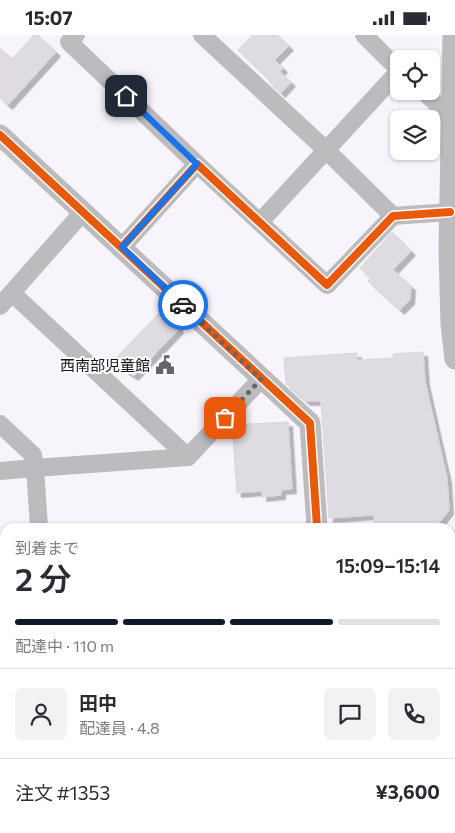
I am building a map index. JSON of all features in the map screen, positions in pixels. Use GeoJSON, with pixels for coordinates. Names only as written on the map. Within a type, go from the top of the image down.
{"type":"FeatureCollection","features":[{"type":"Feature","properties":{"kind":"street"},"geometry":{"type":"LineString","coordinates":[[76,35],[69,42],[327,285],[393,216]]}},
{"type":"Feature","properties":{"kind":"street"},"geometry":{"type":"LineString","coordinates":[[202,35],[326,150],[393,216],[451,220]]}},
{"type":"Feature","properties":{"kind":"street"},"geometry":{"type":"LineString","coordinates":[[364,35],[390,61]]}},
{"type":"Feature","properties":{"kind":"street"},"geometry":{"type":"LineString","coordinates":[[454,46],[451,117],[451,324],[455,359]]}},
{"type":"Feature","properties":{"kind":"street"},"geometry":{"type":"LineString","coordinates":[[260,222],[390,80]]}},
{"type":"Feature","properties":{"kind":"street"},"geometry":{"type":"LineString","coordinates":[[432,100],[451,117]]}},
{"type":"Feature","properties":{"kind":"street"},"geometry":{"type":"LineString","coordinates":[[0,135],[310,423],[317,523]]}},
{"type":"Feature","properties":{"kind":"street"},"geometry":{"type":"LineString","coordinates":[[122,247],[197,164]]}},
{"type":"Feature","properties":{"kind":"street"},"geometry":{"type":"LineString","coordinates":[[0,306],[84,212]]}},
{"type":"Feature","properties":{"kind":"street"},"geometry":{"type":"LineString","coordinates":[[12,293],[188,457]]}},
{"type":"Feature","properties":{"kind":"street"},"geometry":{"type":"LineString","coordinates":[[0,471],[188,457],[261,379]]}},
{"type":"Feature","properties":{"kind":"street"},"geometry":{"type":"LineString","coordinates":[[0,424],[33,455],[39,523]]}},
{"type":"Feature","properties":{"kind":"building"},"geometry":{"type":"Polygon","coordinates":[[[34,35],[38,35],[56,52],[8,105],[0,98],[0,48],[12,59],[34,35]]]}},
{"type":"Feature","properties":{"kind":"building"},"geometry":{"type":"Polygon","coordinates":[[[253,35],[277,35],[289,46],[275,60],[283,68],[280,72],[291,82],[281,93],[238,50],[253,35]]]}},
{"type":"Feature","properties":{"kind":"building"},"geometry":{"type":"Polygon","coordinates":[[[392,232],[411,251],[393,270],[411,286],[410,300],[400,310],[368,281],[371,278],[360,268],[392,232]]]}},
{"type":"Feature","properties":{"kind":"building"},"geometry":{"type":"Polygon","coordinates":[[[164,308],[179,329],[134,376],[123,369],[116,358],[164,308]]]}},
{"type":"Feature","properties":{"kind":"building"},"geometry":{"type":"Polygon","coordinates":[[[423,352],[425,381],[447,478],[449,510],[439,523],[375,523],[374,515],[329,518],[321,401],[306,401],[286,384],[284,358],[357,353],[357,360],[393,358],[393,354],[423,352]]]}},
{"type":"Feature","properties":{"kind":"building"},"geometry":{"type":"Polygon","coordinates":[[[288,422],[292,489],[281,490],[281,495],[262,497],[262,491],[237,493],[232,425],[288,422]]]}},
{"type":"Feature","properties":{"kind":"cycle path"},"geometry":{"type":"LineString","coordinates":[[0,135],[310,423],[317,523]]}},
{"type":"Feature","properties":{"kind":"cycle path"},"geometry":{"type":"LineString","coordinates":[[122,247],[197,164],[327,285],[393,216],[450,212]]}},
{"type":"Feature","properties":{"kind":"way so far"},"geometry":{"type":"LineString","coordinates":[[183,305],[261,379],[225,418]]}},
{"type":"Feature","properties":{"kind":"place","name":"西南部児童館"},"geometry":{"type":"Point","coordinates":[165,365]}},
{"type":"Feature","properties":{"kind":"route"},"geometry":{"type":"LineString","coordinates":[[126,96],[197,164],[122,247],[183,305]]}}]}
